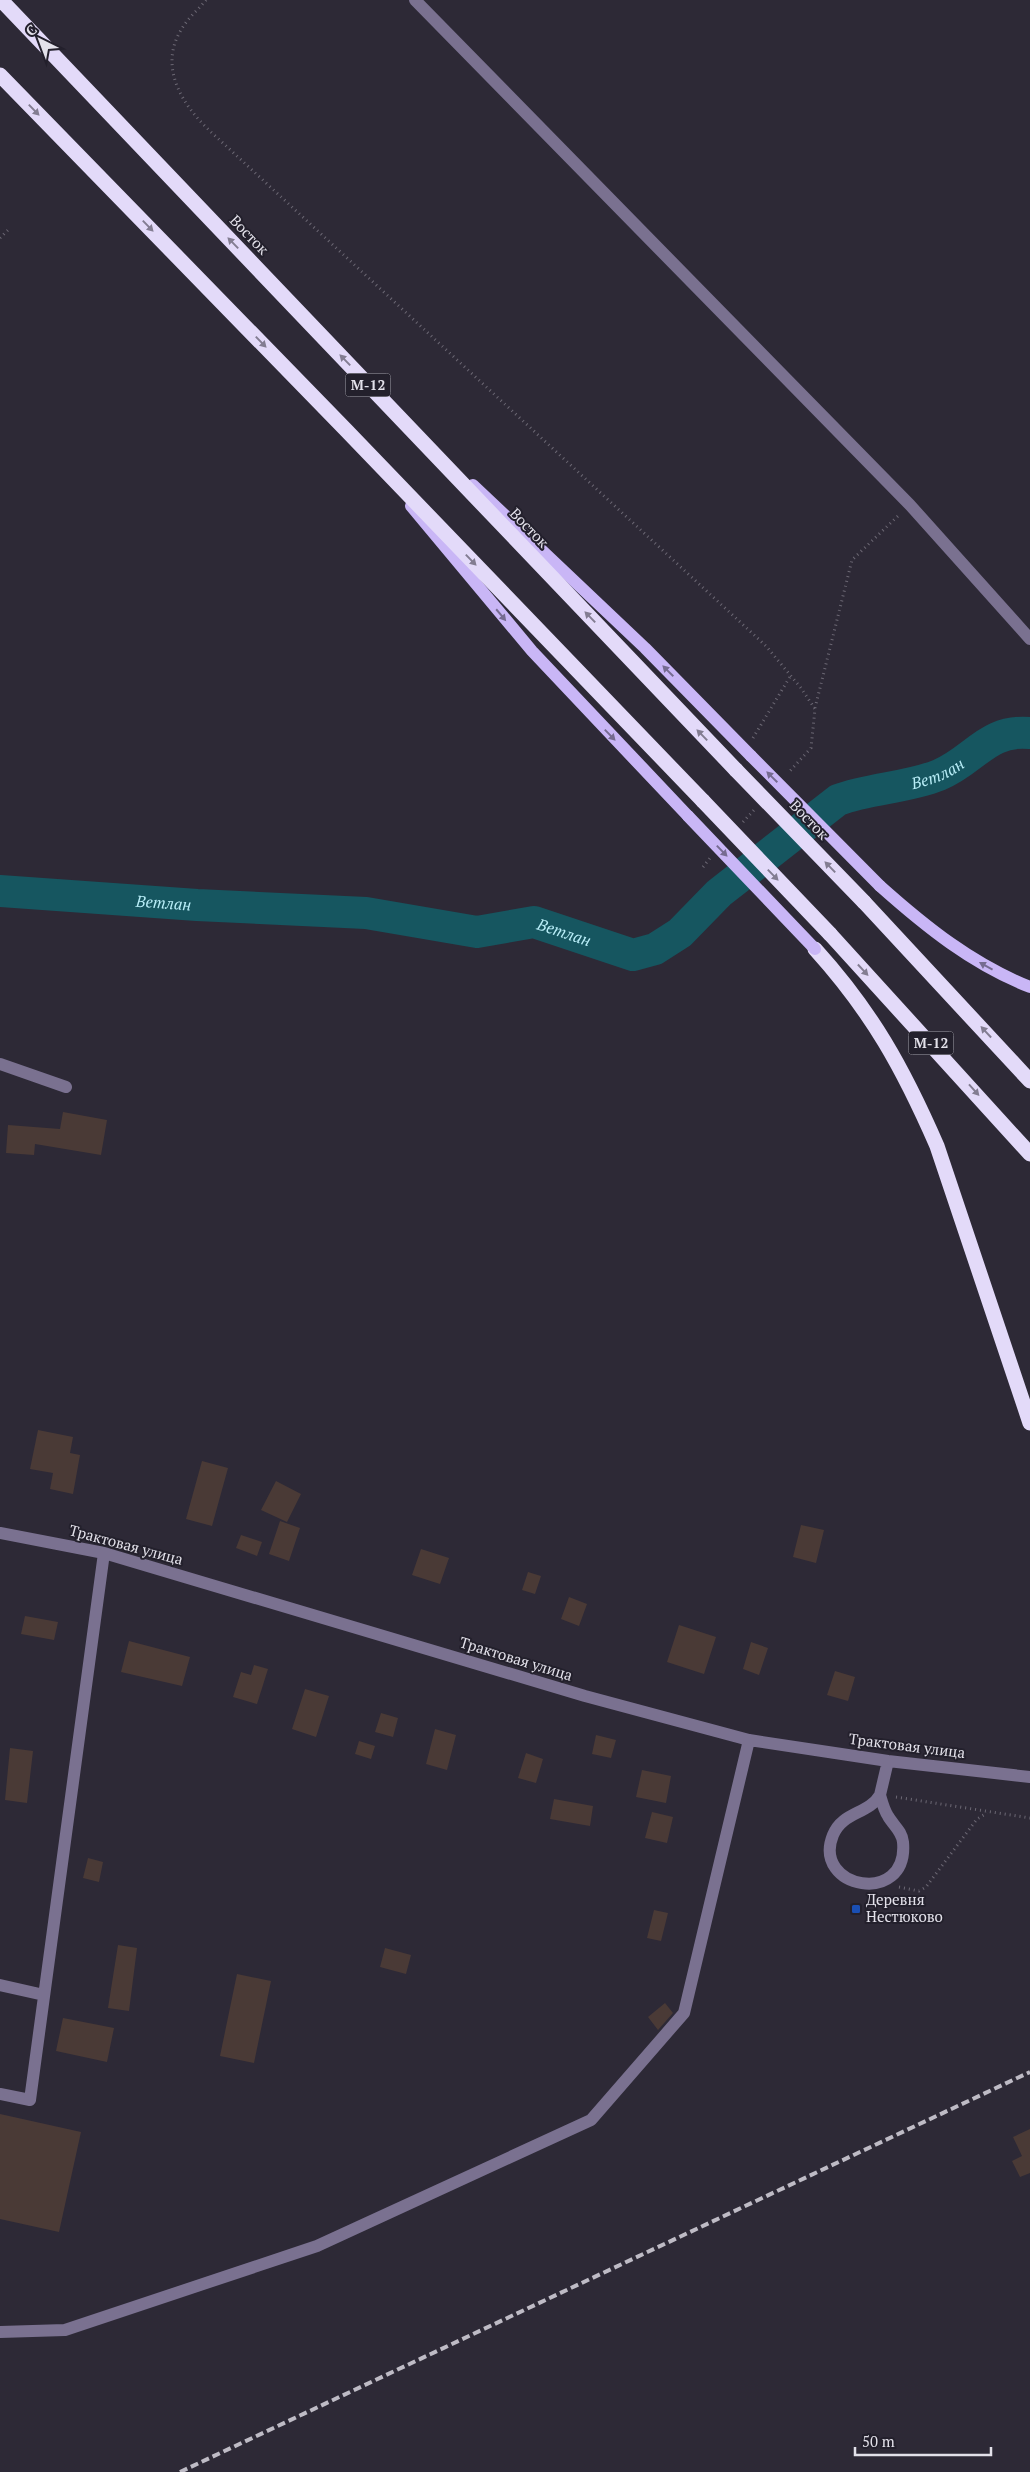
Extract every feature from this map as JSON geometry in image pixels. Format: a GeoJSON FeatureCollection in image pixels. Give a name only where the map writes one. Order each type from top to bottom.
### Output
{"type":"FeatureCollection","features":[{"type":"Feature","properties":{"kind":"highway","name":"Восток"},"geometry":{"type":"LineString","coordinates":[[1,0],[864,902],[1030,1081]]}},
{"type":"Feature","properties":{"kind":"highway","name":"М-12"},"geometry":{"type":"LineString","coordinates":[[0,75],[346,430],[830,934],[1030,1154]]}},
{"type":"Feature","properties":{"kind":"highway"},"geometry":{"type":"LineString","coordinates":[[815,949],[869,1014],[890,1049],[921,1110],[936,1146],[1030,1423]]}},
{"type":"Feature","properties":{"kind":"main road"},"geometry":{"type":"LineString","coordinates":[[381,398],[750,749],[880,886],[919,921],[962,952],[989,968],[1030,987]]}},
{"type":"Feature","properties":{"kind":"main road"},"geometry":{"type":"LineString","coordinates":[[346,430],[532,651],[815,949]]}},
{"type":"Feature","properties":{"kind":"street"},"geometry":{"type":"LineString","coordinates":[[415,0],[910,505],[1030,639]]}},
{"type":"Feature","properties":{"kind":"street"},"geometry":{"type":"LineString","coordinates":[[0,1064],[66,1087]]}},
{"type":"Feature","properties":{"kind":"street","name":"Трактовая улица"},"geometry":{"type":"LineString","coordinates":[[0,1532],[104,1553],[585,1696],[749,1740],[888,1761],[1030,1777]]}},
{"type":"Feature","properties":{"kind":"street"},"geometry":{"type":"LineString","coordinates":[[0,2094],[30,2100],[104,1553]]}},
{"type":"Feature","properties":{"kind":"street"},"geometry":{"type":"LineString","coordinates":[[0,2332],[65,2330],[317,2246],[591,2120],[684,2013],[749,1740]]}},
{"type":"Feature","properties":{"kind":"street"},"geometry":{"type":"LineString","coordinates":[[880,1795],[889,1818],[898,1827],[903,1839],[904,1852],[900,1864],[892,1875],[869,1885],[856,1884],[838,1870],[830,1849],[836,1827],[844,1818],[874,1804],[880,1795],[888,1761]]}},
{"type":"Feature","properties":{"kind":"street"},"geometry":{"type":"LineString","coordinates":[[0,1985],[44,1995]]}},
{"type":"Feature","properties":{"kind":"path"},"geometry":{"type":"LineString","coordinates":[[206,0],[182,29],[171,58],[179,91],[186,105],[197,119],[738,619],[792,675],[815,709]]}},
{"type":"Feature","properties":{"kind":"path"},"geometry":{"type":"LineString","coordinates":[[0,238],[10,228]]}},
{"type":"Feature","properties":{"kind":"path"},"geometry":{"type":"LineString","coordinates":[[786,776],[811,748],[815,709],[852,560],[910,505]]}},
{"type":"Feature","properties":{"kind":"path"},"geometry":{"type":"LineString","coordinates":[[750,749],[792,675]]}},
{"type":"Feature","properties":{"kind":"path"},"geometry":{"type":"LineString","coordinates":[[741,825],[760,804]]}},
{"type":"Feature","properties":{"kind":"path"},"geometry":{"type":"LineString","coordinates":[[703,867],[716,853]]}},
{"type":"Feature","properties":{"kind":"path"},"geometry":{"type":"LineString","coordinates":[[880,1795],[1030,1818]]}},
{"type":"Feature","properties":{"kind":"path"},"geometry":{"type":"LineString","coordinates":[[885,1879],[902,1889],[919,1891],[926,1887],[977,1819],[988,1812]]}},
{"type":"Feature","properties":{"kind":"building"},"geometry":{"type":"Polygon","coordinates":[[[63,1112],[107,1120],[101,1155],[35,1144],[34,1155],[6,1153],[8,1125],[60,1129],[63,1112]]]}},
{"type":"Feature","properties":{"kind":"building"},"geometry":{"type":"Polygon","coordinates":[[[38,1430],[73,1437],[70,1453],[80,1455],[73,1494],[50,1489],[53,1473],[30,1469],[38,1430]]]}},
{"type":"Feature","properties":{"kind":"building"},"geometry":{"type":"Polygon","coordinates":[[[202,1461],[228,1468],[212,1526],[186,1519],[202,1461]]]}},
{"type":"Feature","properties":{"kind":"building"},"geometry":{"type":"Polygon","coordinates":[[[276,1481],[301,1494],[287,1522],[261,1510],[276,1481]]]}},
{"type":"Feature","properties":{"kind":"building"},"geometry":{"type":"Polygon","coordinates":[[[280,1521],[300,1528],[289,1561],[269,1554],[280,1521]]]}},
{"type":"Feature","properties":{"kind":"building"},"geometry":{"type":"Polygon","coordinates":[[[801,1525],[824,1530],[816,1563],[793,1557],[801,1525]]]}},
{"type":"Feature","properties":{"kind":"building"},"geometry":{"type":"Polygon","coordinates":[[[241,1535],[262,1542],[257,1556],[236,1548],[241,1535]]]}},
{"type":"Feature","properties":{"kind":"building"},"geometry":{"type":"Polygon","coordinates":[[[421,1549],[449,1558],[440,1584],[412,1575],[421,1549]]]}},
{"type":"Feature","properties":{"kind":"building"},"geometry":{"type":"Polygon","coordinates":[[[528,1572],[541,1576],[535,1594],[522,1590],[528,1572]]]}},
{"type":"Feature","properties":{"kind":"building"},"geometry":{"type":"Polygon","coordinates":[[[569,1597],[587,1604],[579,1626],[561,1619],[569,1597]]]}},
{"type":"Feature","properties":{"kind":"building"},"geometry":{"type":"Polygon","coordinates":[[[25,1616],[58,1622],[54,1640],[21,1634],[25,1616]]]}},
{"type":"Feature","properties":{"kind":"building"},"geometry":{"type":"Polygon","coordinates":[[[679,1625],[716,1637],[704,1674],[667,1662],[679,1625]]]}},
{"type":"Feature","properties":{"kind":"building"},"geometry":{"type":"Polygon","coordinates":[[[129,1641],[190,1657],[182,1686],[121,1672],[129,1641]]]}},
{"type":"Feature","properties":{"kind":"building"},"geometry":{"type":"Polygon","coordinates":[[[751,1642],[768,1648],[759,1675],[743,1669],[751,1642]]]}},
{"type":"Feature","properties":{"kind":"building"},"geometry":{"type":"Polygon","coordinates":[[[254,1665],[268,1669],[257,1704],[233,1697],[241,1672],[251,1675],[254,1665]]]}},
{"type":"Feature","properties":{"kind":"building"},"geometry":{"type":"Polygon","coordinates":[[[835,1671],[855,1677],[848,1701],[827,1695],[835,1671]]]}},
{"type":"Feature","properties":{"kind":"building"},"geometry":{"type":"Polygon","coordinates":[[[305,1689],[329,1696],[316,1737],[292,1729],[305,1689]]]}},
{"type":"Feature","properties":{"kind":"building"},"geometry":{"type":"Polygon","coordinates":[[[381,1713],[398,1718],[393,1737],[375,1732],[381,1713]]]}},
{"type":"Feature","properties":{"kind":"building"},"geometry":{"type":"Polygon","coordinates":[[[435,1729],[456,1735],[447,1770],[426,1764],[435,1729]]]}},
{"type":"Feature","properties":{"kind":"building"},"geometry":{"type":"Polygon","coordinates":[[[596,1735],[616,1740],[611,1758],[592,1754],[596,1735]]]}},
{"type":"Feature","properties":{"kind":"building"},"geometry":{"type":"Polygon","coordinates":[[[359,1741],[375,1746],[371,1759],[355,1754],[359,1741]]]}},
{"type":"Feature","properties":{"kind":"building"},"geometry":{"type":"Polygon","coordinates":[[[10,1748],[33,1751],[27,1803],[5,1800],[10,1748]]]}},
{"type":"Feature","properties":{"kind":"building"},"geometry":{"type":"Polygon","coordinates":[[[526,1753],[543,1759],[536,1783],[518,1778],[526,1753]]]}},
{"type":"Feature","properties":{"kind":"building"},"geometry":{"type":"Polygon","coordinates":[[[642,1770],[671,1776],[666,1803],[636,1797],[642,1770]]]}},
{"type":"Feature","properties":{"kind":"building"},"geometry":{"type":"Polygon","coordinates":[[[554,1799],[593,1806],[590,1826],[550,1819],[554,1799]]]}},
{"type":"Feature","properties":{"kind":"building"},"geometry":{"type":"Polygon","coordinates":[[[652,1812],[673,1817],[667,1843],[645,1838],[652,1812]]]}},
{"type":"Feature","properties":{"kind":"building"},"geometry":{"type":"Polygon","coordinates":[[[88,1858],[103,1862],[99,1882],[83,1878],[88,1858]]]}},
{"type":"Feature","properties":{"kind":"building"},"geometry":{"type":"Polygon","coordinates":[[[654,1910],[668,1913],[661,1941],[647,1938],[654,1910]]]}},
{"type":"Feature","properties":{"kind":"building"},"geometry":{"type":"Polygon","coordinates":[[[118,1945],[137,1948],[129,2011],[108,2008],[118,1945]]]}},
{"type":"Feature","properties":{"kind":"building"},"geometry":{"type":"Polygon","coordinates":[[[385,1948],[411,1955],[406,1974],[380,1967],[385,1948]]]}},
{"type":"Feature","properties":{"kind":"building"},"geometry":{"type":"Polygon","coordinates":[[[237,1974],[271,1981],[254,2063],[220,2056],[237,1974]]]}},
{"type":"Feature","properties":{"kind":"building"},"geometry":{"type":"Polygon","coordinates":[[[665,2003],[673,2013],[658,2030],[648,2017],[665,2003]]]}},
{"type":"Feature","properties":{"kind":"building"},"geometry":{"type":"Polygon","coordinates":[[[63,2018],[114,2028],[107,2062],[56,2051],[63,2018]]]}},
{"type":"Feature","properties":{"kind":"building"},"geometry":{"type":"Polygon","coordinates":[[[0,2114],[81,2132],[59,2232],[0,2219],[0,2114]]]}},
{"type":"Feature","properties":{"kind":"building"},"geometry":{"type":"Polygon","coordinates":[[[1030,2129],[1030,2173],[1020,2177],[1012,2161],[1022,2156],[1013,2137],[1030,2129]]]}},
{"type":"Feature","properties":{"kind":"waterway","name":"Ветлан"},"geometry":{"type":"LineString","coordinates":[[0,891],[197,905],[366,913],[477,932],[534,922],[633,955],[655,949],[680,933],[719,893],[838,800],[939,775],[992,741],[1015,733],[1030,733]]}},
{"type":"Feature","properties":{"kind":"railway"},"geometry":{"type":"LineString","coordinates":[[180,2472],[1030,2072]]}},
{"type":"Feature","properties":{"kind":"place","name":"Деревня Нестюково"},"geometry":{"type":"Point","coordinates":[856,1909]}}]}
